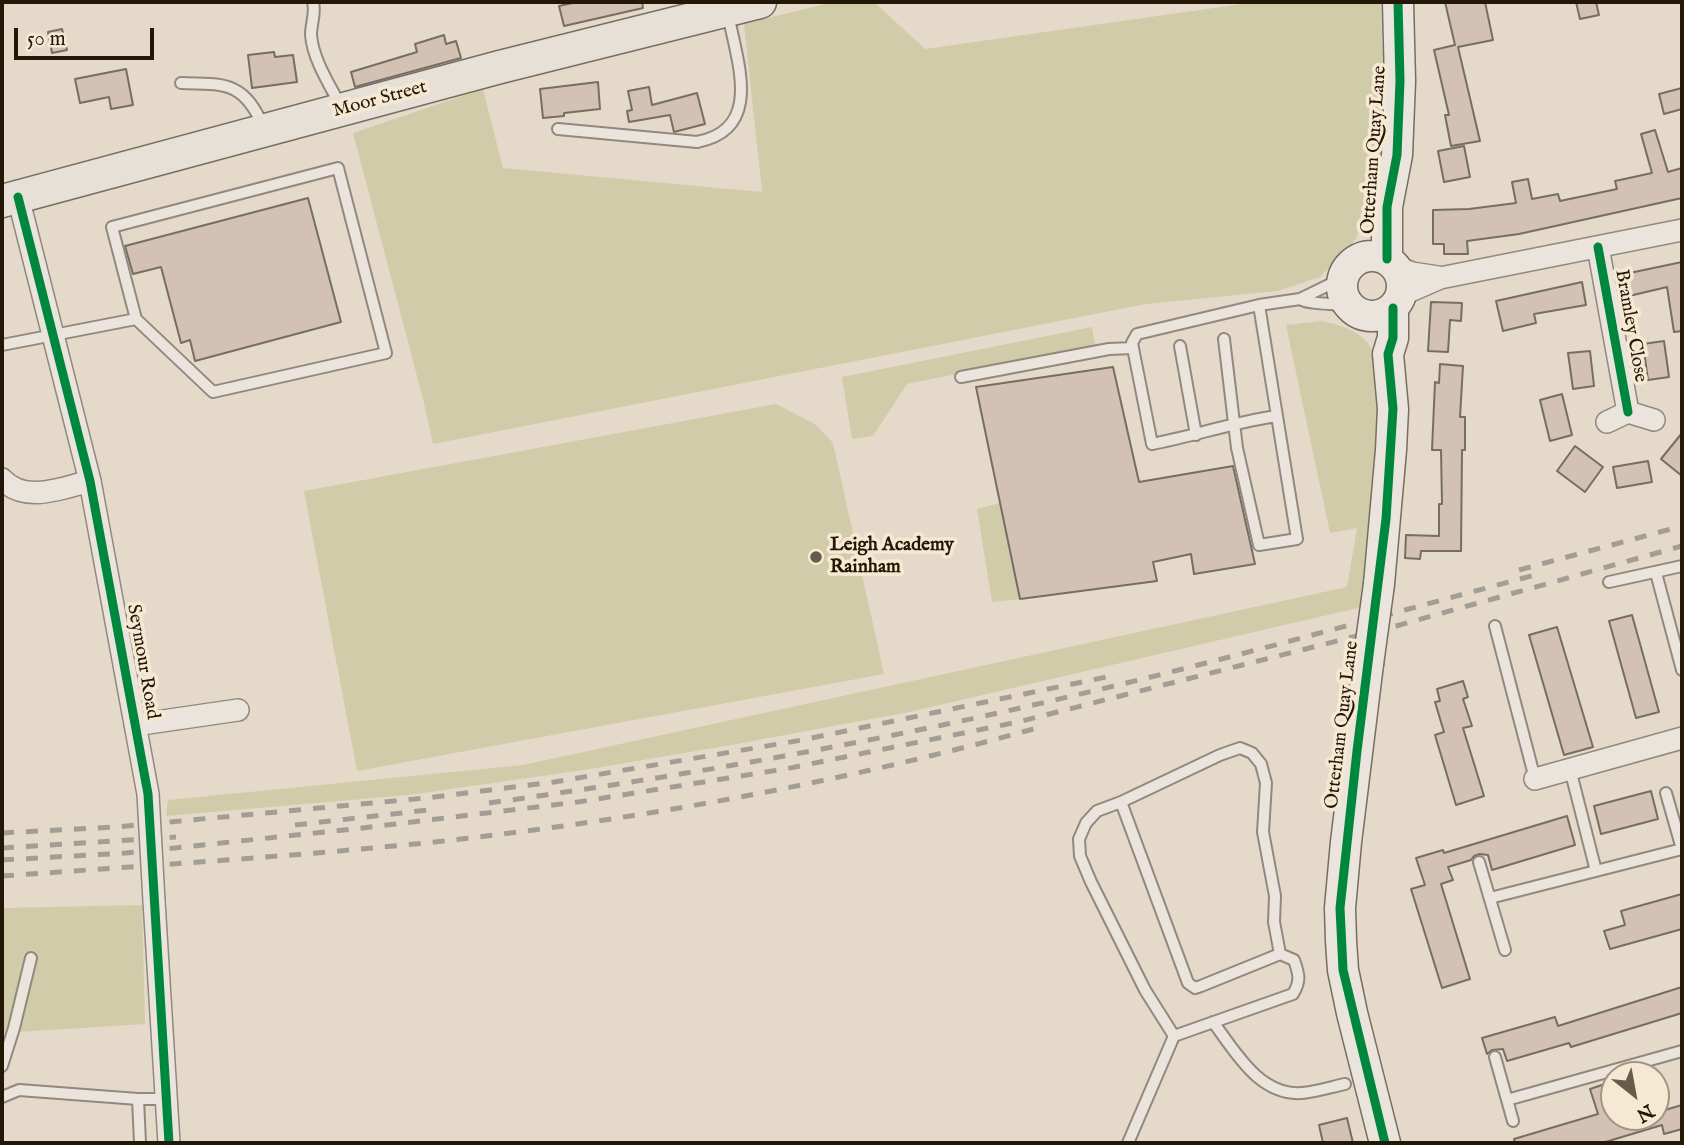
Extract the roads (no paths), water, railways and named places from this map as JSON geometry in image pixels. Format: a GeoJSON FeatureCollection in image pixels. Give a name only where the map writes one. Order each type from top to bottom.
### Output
{"type":"FeatureCollection","features":[{"type":"Feature","properties":{"kind":"main road","name":"Moor Street"},"geometry":{"type":"LineString","coordinates":[[10,199],[741,5]]}},
{"type":"Feature","properties":{"kind":"street","name":"Otterham Quay Lane"},"geometry":{"type":"LineString","coordinates":[[1368,294],[1402,280],[1390,262],[1387,207],[1397,155],[1400,81],[1398,2]]}},
{"type":"Feature","properties":{"kind":"street","name":"Seymour Road"},"geometry":{"type":"LineString","coordinates":[[10,199],[54,333],[90,481],[148,794],[169,1143]]}},
{"type":"Feature","properties":{"kind":"street","name":"Otterham Quay Lane"},"geometry":{"type":"LineString","coordinates":[[1368,294],[1370,239],[1387,207]]}},
{"type":"Feature","properties":{"kind":"street"},"geometry":{"type":"LineString","coordinates":[[1368,294],[1682,230]]}},
{"type":"Feature","properties":{"kind":"street","name":"Bramley Close"},"geometry":{"type":"LineString","coordinates":[[1598,247],[1628,412]]}},
{"type":"Feature","properties":{"kind":"street","name":"Otterham Quay Lane"},"geometry":{"type":"LineString","coordinates":[[1385,1143],[1343,970],[1340,908],[1379,584],[1393,409],[1388,354],[1393,338],[1368,294],[1368,256],[1390,262]]}},
{"type":"Feature","properties":{"kind":"street"},"geometry":{"type":"LineString","coordinates":[[1390,262],[1412,273],[1440,278]]}},
{"type":"Feature","properties":{"kind":"street"},"geometry":{"type":"LineString","coordinates":[[1607,422],[1628,412],[1654,420]]}},
{"type":"Feature","properties":{"kind":"street"},"geometry":{"type":"LineString","coordinates":[[2,479],[21,492],[41,493],[90,481]]}},
{"type":"Feature","properties":{"kind":"street"},"geometry":{"type":"LineString","coordinates":[[135,725],[238,710]]}},
{"type":"Feature","properties":{"kind":"street"},"geometry":{"type":"LineString","coordinates":[[1535,779],[1682,738]]}},
{"type":"Feature","properties":{"kind":"lane"},"geometry":{"type":"LineString","coordinates":[[313,2],[315,10],[311,37],[317,57],[342,110]]}},
{"type":"Feature","properties":{"kind":"lane"},"geometry":{"type":"LineString","coordinates":[[558,129],[697,142],[713,139],[727,129],[736,117],[741,103],[741,5]]}},
{"type":"Feature","properties":{"kind":"lane"},"geometry":{"type":"LineString","coordinates":[[181,83],[218,84],[236,90],[254,106],[265,131]]}},
{"type":"Feature","properties":{"kind":"lane"},"geometry":{"type":"LineString","coordinates":[[338,168],[386,352],[213,392],[136,319],[112,227],[338,168]]}},
{"type":"Feature","properties":{"kind":"lane"},"geometry":{"type":"LineString","coordinates":[[1300,299],[1307,303],[1329,302],[1368,294]]}},
{"type":"Feature","properties":{"kind":"lane"},"geometry":{"type":"LineString","coordinates":[[1277,416],[1234,422],[1196,435],[1152,444],[1132,343],[1137,334],[1259,305],[1368,294]]}},
{"type":"Feature","properties":{"kind":"lane"},"geometry":{"type":"LineString","coordinates":[[1224,339],[1237,448],[1259,545],[1297,539],[1259,305]]}},
{"type":"Feature","properties":{"kind":"lane"},"geometry":{"type":"LineString","coordinates":[[2,345],[136,319]]}},
{"type":"Feature","properties":{"kind":"lane"},"geometry":{"type":"LineString","coordinates":[[1180,346],[1196,435]]}},
{"type":"Feature","properties":{"kind":"lane"},"geometry":{"type":"LineString","coordinates":[[961,377],[1109,349],[1133,348]]}},
{"type":"Feature","properties":{"kind":"lane"},"geometry":{"type":"LineString","coordinates":[[1609,582],[1682,566]]}},
{"type":"Feature","properties":{"kind":"lane"},"geometry":{"type":"LineString","coordinates":[[1656,573],[1682,670]]}},
{"type":"Feature","properties":{"kind":"lane"},"geometry":{"type":"LineString","coordinates":[[1495,626],[1535,779]]}},
{"type":"Feature","properties":{"kind":"lane"},"geometry":{"type":"LineString","coordinates":[[1174,1036],[1145,990],[1080,856],[1079,839],[1086,823],[1097,811],[1220,755],[1240,748],[1252,753],[1261,764],[1266,783],[1263,832],[1275,896],[1275,922],[1280,954]]}},
{"type":"Feature","properties":{"kind":"lane"},"geometry":{"type":"LineString","coordinates":[[1570,769],[1596,871]]}},
{"type":"Feature","properties":{"kind":"lane"},"geometry":{"type":"LineString","coordinates":[[1490,898],[1682,849],[1666,793]]}},
{"type":"Feature","properties":{"kind":"lane"},"geometry":{"type":"LineString","coordinates":[[1121,802],[1188,983],[1195,988],[1280,954],[1294,960],[1300,976],[1293,994],[1174,1036],[1128,1143]]}},
{"type":"Feature","properties":{"kind":"lane"},"geometry":{"type":"LineString","coordinates":[[1479,862],[1505,950]]}},
{"type":"Feature","properties":{"kind":"lane"},"geometry":{"type":"LineString","coordinates":[[2,1066],[31,958]]}},
{"type":"Feature","properties":{"kind":"lane"},"geometry":{"type":"LineString","coordinates":[[1213,1022],[1249,1070],[1265,1083],[1288,1092],[1303,1093],[1345,1084]]}},
{"type":"Feature","properties":{"kind":"lane"},"geometry":{"type":"LineString","coordinates":[[1658,1061],[1682,1051]]}},
{"type":"Feature","properties":{"kind":"lane"},"geometry":{"type":"LineString","coordinates":[[1495,1057],[1513,1121]]}},
{"type":"Feature","properties":{"kind":"lane"},"geometry":{"type":"LineString","coordinates":[[1507,1100],[1600,1079]]}},
{"type":"Feature","properties":{"kind":"lane"},"geometry":{"type":"LineString","coordinates":[[2,1097],[19,1090],[138,1099],[166,1098]]}},
{"type":"Feature","properties":{"kind":"lane"},"geometry":{"type":"LineString","coordinates":[[138,1099],[140,1143]]}},
{"type":"Feature","properties":{"kind":"railway"},"geometry":{"type":"LineString","coordinates":[[1519,570],[1682,526]]}},
{"type":"Feature","properties":{"kind":"railway"},"geometry":{"type":"LineString","coordinates":[[2,860],[126,853],[354,829],[578,802],[785,769],[1018,722],[1396,626],[1682,546]]}},
{"type":"Feature","properties":{"kind":"railway"},"geometry":{"type":"LineString","coordinates":[[489,803],[717,768],[943,725],[1204,664],[1535,575]]}},
{"type":"Feature","properties":{"kind":"railway"},"geometry":{"type":"LineString","coordinates":[[2,833],[116,827],[426,798],[554,782],[802,740],[1116,675]]}},
{"type":"Feature","properties":{"kind":"railway"},"geometry":{"type":"LineString","coordinates":[[2,876],[372,848],[581,823],[737,798],[814,782],[1044,726]]}},
{"type":"Feature","properties":{"kind":"railway"},"geometry":{"type":"LineString","coordinates":[[295,825],[437,809]]}},
{"type":"Feature","properties":{"kind":"railway"},"geometry":{"type":"LineString","coordinates":[[2,848],[176,837]]}},
{"type":"Feature","properties":{"kind":"place","name":"Leigh Academy Rainham"},"geometry":{"type":"Point","coordinates":[816,557]}}]}
